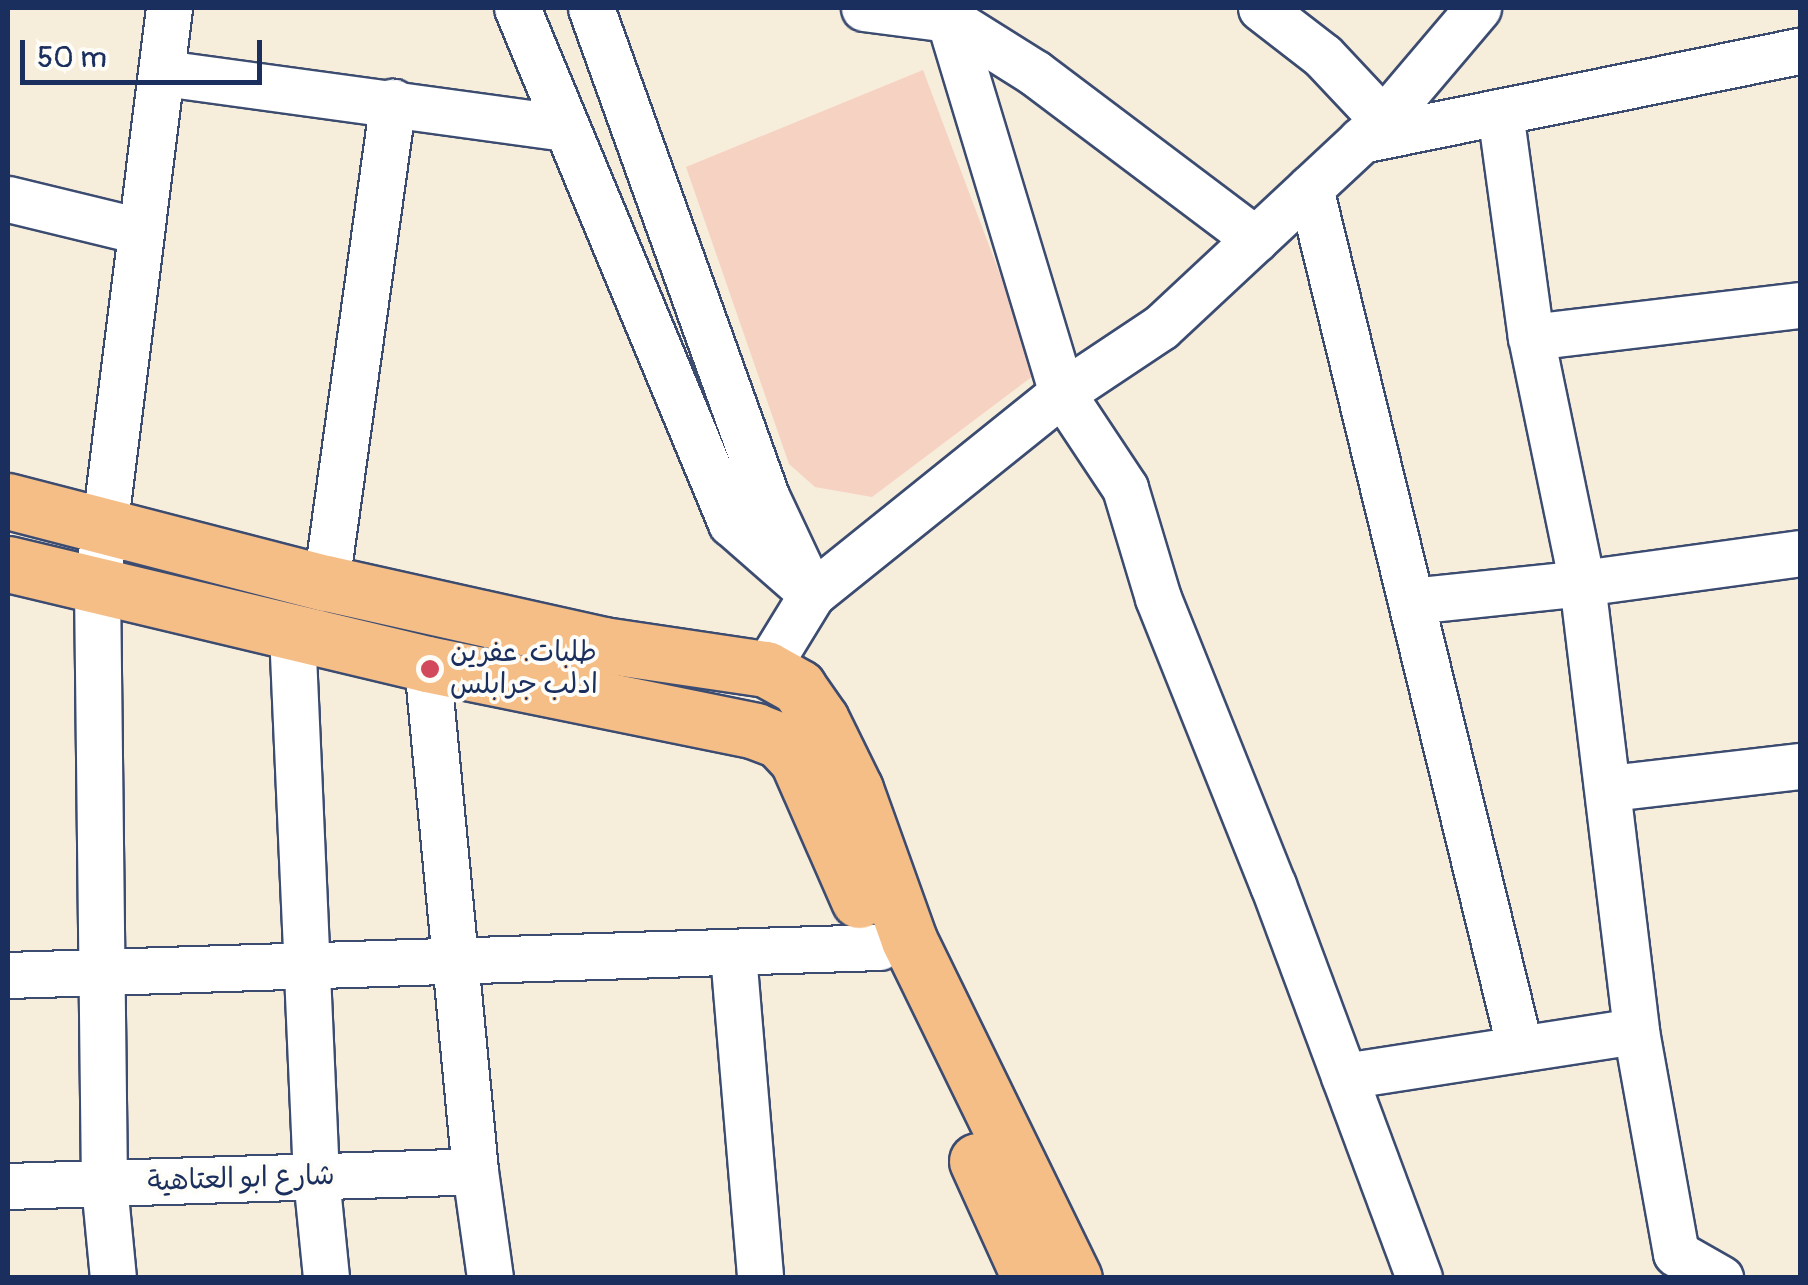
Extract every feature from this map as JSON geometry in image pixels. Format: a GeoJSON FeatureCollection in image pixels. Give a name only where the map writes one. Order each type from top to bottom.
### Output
{"type":"FeatureCollection","features":[{"type":"Feature","properties":{"kind":"main road"},"geometry":{"type":"LineString","coordinates":[[8,501],[326,583],[603,645],[766,670],[798,687],[821,720],[855,789],[909,940],[1074,1278]]}},
{"type":"Feature","properties":{"kind":"main road"},"geometry":{"type":"LineString","coordinates":[[8,564],[427,664],[754,730],[779,740],[798,760],[1030,1278]]}},
{"type":"Feature","properties":{"kind":"street"},"geometry":{"type":"LineString","coordinates":[[114,1278],[104,1184],[97,586],[140,230],[164,73],[169,8]]}},
{"type":"Feature","properties":{"kind":"street"},"geometry":{"type":"LineString","coordinates":[[517,8],[731,523],[812,594]]}},
{"type":"Feature","properties":{"kind":"street"},"geometry":{"type":"LineString","coordinates":[[592,8],[766,496],[812,594]]}},
{"type":"Feature","properties":{"kind":"street"},"geometry":{"type":"LineString","coordinates":[[864,8],[945,13],[1035,72],[1255,239]]}},
{"type":"Feature","properties":{"kind":"street"},"geometry":{"type":"LineString","coordinates":[[1261,8],[1323,56],[1372,130]]}},
{"type":"Feature","properties":{"kind":"street"},"geometry":{"type":"LineString","coordinates":[[1320,8],[1323,56]]}},
{"type":"Feature","properties":{"kind":"street"},"geometry":{"type":"LineString","coordinates":[[766,670],[812,594],[1062,392],[1161,327],[1372,130],[1478,8]]}},
{"type":"Feature","properties":{"kind":"street"},"geometry":{"type":"LineString","coordinates":[[945,13],[1062,392],[1125,488],[1158,598],[1419,1278]]}},
{"type":"Feature","properties":{"kind":"street"},"geometry":{"type":"LineString","coordinates":[[1372,130],[1500,112],[1800,51]]}},
{"type":"Feature","properties":{"kind":"street"},"geometry":{"type":"LineString","coordinates":[[164,73],[566,128]]}},
{"type":"Feature","properties":{"kind":"street"},"geometry":{"type":"LineString","coordinates":[[326,583],[393,102]]}},
{"type":"Feature","properties":{"kind":"street"},"geometry":{"type":"LineString","coordinates":[[1500,112],[1532,337],[1582,583],[1610,788],[1636,1032],[1678,1265],[1720,1278]]}},
{"type":"Feature","properties":{"kind":"street"},"geometry":{"type":"LineString","coordinates":[[1310,188],[1520,1049]]}},
{"type":"Feature","properties":{"kind":"street"},"geometry":{"type":"LineString","coordinates":[[8,199],[140,230]]}},
{"type":"Feature","properties":{"kind":"street"},"geometry":{"type":"LineString","coordinates":[[1532,337],[1800,305]]}},
{"type":"Feature","properties":{"kind":"street"},"geometry":{"type":"LineString","coordinates":[[1410,600],[1582,583],[1800,553]]}},
{"type":"Feature","properties":{"kind":"street"},"geometry":{"type":"LineString","coordinates":[[292,632],[316,1177],[326,1278]]}},
{"type":"Feature","properties":{"kind":"street"},"geometry":{"type":"LineString","coordinates":[[427,664],[475,1171],[490,1278]]}},
{"type":"Feature","properties":{"kind":"street"},"geometry":{"type":"LineString","coordinates":[[1610,788],[1800,766]]}},
{"type":"Feature","properties":{"kind":"street"},"geometry":{"type":"LineString","coordinates":[[8,976],[880,947]]}},
{"type":"Feature","properties":{"kind":"street"},"geometry":{"type":"LineString","coordinates":[[733,954],[760,1278]]}},
{"type":"Feature","properties":{"kind":"street"},"geometry":{"type":"LineString","coordinates":[[1344,1076],[1636,1032]]}},
{"type":"Feature","properties":{"kind":"street","name":"شارع ابو العتاهية"},"geometry":{"type":"LineString","coordinates":[[8,1186],[475,1171]]}},
{"type":"Feature","properties":{"kind":"shaded area"},"geometry":{"type":"Polygon","coordinates":[[[923,70],[1037,373],[872,497],[815,487],[789,464],[686,167],[923,70]]]}},
{"type":"Feature","properties":{"kind":"place","name":"طلبات. عفرين ادلب جرابلس"},"geometry":{"type":"Point","coordinates":[430,669]}}]}
